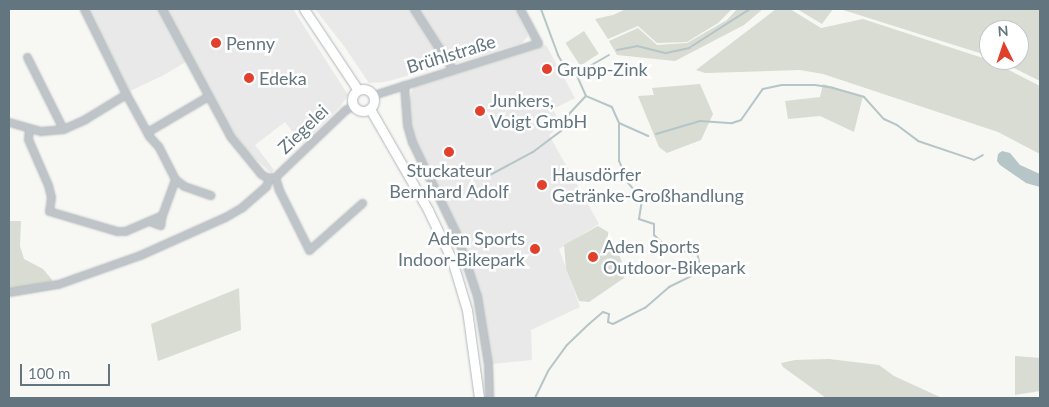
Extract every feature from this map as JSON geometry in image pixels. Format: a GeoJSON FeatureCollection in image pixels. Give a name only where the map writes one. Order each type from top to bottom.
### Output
{"type":"FeatureCollection","features":[{"type":"Feature","properties":{"kind":"main road"},"geometry":{"type":"LineString","coordinates":[[304,9],[358,90]]}},
{"type":"Feature","properties":{"kind":"main road"},"geometry":{"type":"LineString","coordinates":[[367,89],[373,95],[374,104],[370,108],[362,110],[354,105],[353,97],[358,90],[367,89]]}},
{"type":"Feature","properties":{"kind":"main road"},"geometry":{"type":"LineString","coordinates":[[370,108],[428,210],[452,260],[467,310],[479,398]]}},
{"type":"Feature","properties":{"kind":"street"},"geometry":{"type":"LineString","coordinates":[[84,9],[126,94],[147,132],[158,146],[175,180],[184,186],[210,194]]}},
{"type":"Feature","properties":{"kind":"street"},"geometry":{"type":"LineString","coordinates":[[162,9],[208,96],[239,148],[261,174],[272,178],[309,250],[362,203]]}},
{"type":"Feature","properties":{"kind":"street"},"geometry":{"type":"LineString","coordinates":[[414,9],[453,70]]}},
{"type":"Feature","properties":{"kind":"street","name":"Brühlstraße"},"geometry":{"type":"LineString","coordinates":[[373,95],[538,43],[520,9]]}},
{"type":"Feature","properties":{"kind":"street"},"geometry":{"type":"LineString","coordinates":[[27,57],[63,128]]}},
{"type":"Feature","properties":{"kind":"street"},"geometry":{"type":"LineString","coordinates":[[404,85],[407,125],[412,142],[456,232],[477,296],[488,364],[489,398]]}},
{"type":"Feature","properties":{"kind":"street"},"geometry":{"type":"LineString","coordinates":[[9,122],[29,129],[63,128],[85,119],[126,94]]}},
{"type":"Feature","properties":{"kind":"street"},"geometry":{"type":"LineString","coordinates":[[147,132],[208,96]]}},
{"type":"Feature","properties":{"kind":"street","name":"Ziegelei"},"geometry":{"type":"LineString","coordinates":[[9,292],[58,284],[140,255],[225,217],[242,207],[345,110],[354,105]]}},
{"type":"Feature","properties":{"kind":"street"},"geometry":{"type":"LineString","coordinates":[[29,129],[28,139],[48,185],[51,197],[49,211],[117,231],[125,231],[162,215],[175,180]]}},
{"type":"Feature","properties":{"kind":"shaded area"},"geometry":{"type":"Polygon","coordinates":[[[88,9],[293,9],[348,95],[340,107],[302,144],[285,122],[255,145],[274,170],[271,173],[247,151],[227,123],[192,58],[164,75],[130,91],[88,9]]]}},
{"type":"Feature","properties":{"kind":"shaded area"},"geometry":{"type":"Polygon","coordinates":[[[315,9],[515,9],[528,36],[522,43],[458,62],[385,82],[369,83],[344,46],[315,9]]]}},
{"type":"Feature","properties":{"kind":"shaded area"},"geometry":{"type":"Polygon","coordinates":[[[626,9],[732,9],[718,23],[687,42],[657,43],[638,26],[608,39],[595,19],[613,15],[626,9]]]}},
{"type":"Feature","properties":{"kind":"shaded area"},"geometry":{"type":"Polygon","coordinates":[[[737,9],[763,9],[744,25],[675,61],[617,55],[609,41],[638,28],[657,45],[687,43],[727,20],[737,9]]]}},
{"type":"Feature","properties":{"kind":"shaded area"},"geometry":{"type":"Polygon","coordinates":[[[776,9],[790,9],[821,28],[863,19],[979,57],[979,70],[1009,70],[1040,86],[1040,154],[998,132],[823,74],[800,70],[705,73],[696,70],[776,9]]]}},
{"type":"Feature","properties":{"kind":"shaded area"},"geometry":{"type":"Polygon","coordinates":[[[797,9],[833,9],[822,24],[797,9]]]}},
{"type":"Feature","properties":{"kind":"shaded area"},"geometry":{"type":"Polygon","coordinates":[[[840,9],[1040,9],[1040,81],[1018,70],[1029,70],[1029,20],[979,20],[979,53],[840,9]]]}},
{"type":"Feature","properties":{"kind":"shaded area"},"geometry":{"type":"Polygon","coordinates":[[[584,31],[599,54],[580,66],[566,43],[584,31]]]}},
{"type":"Feature","properties":{"kind":"shaded area"},"geometry":{"type":"Polygon","coordinates":[[[546,45],[575,98],[553,109],[561,126],[549,135],[599,224],[559,249],[580,307],[531,330],[532,360],[491,364],[486,330],[435,183],[410,128],[408,105],[413,87],[546,45]]]}},
{"type":"Feature","properties":{"kind":"shaded area"},"geometry":{"type":"Polygon","coordinates":[[[700,84],[713,114],[701,140],[667,153],[659,147],[638,96],[654,95],[652,88],[700,84]]]}},
{"type":"Feature","properties":{"kind":"shaded area"},"geometry":{"type":"Polygon","coordinates":[[[823,84],[863,96],[854,132],[820,116],[788,119],[785,101],[820,97],[823,84]]]}},
{"type":"Feature","properties":{"kind":"shaded area"},"geometry":{"type":"Polygon","coordinates":[[[1002,151],[1010,153],[1020,165],[1040,174],[1040,187],[1026,183],[1000,165],[997,161],[998,154],[1002,151]]]}},
{"type":"Feature","properties":{"kind":"shaded area"},"geometry":{"type":"Polygon","coordinates":[[[9,221],[21,221],[20,246],[24,259],[43,269],[53,281],[9,290],[9,221]]]}},
{"type":"Feature","properties":{"kind":"shaded area","name":"Aden Sports Outdoor-Bikepark"},"geometry":{"type":"Polygon","coordinates":[[[598,226],[608,232],[626,270],[624,278],[589,302],[579,301],[566,269],[564,245],[598,226]]]}},
{"type":"Feature","properties":{"kind":"shaded area"},"geometry":{"type":"Polygon","coordinates":[[[239,288],[241,330],[158,361],[151,324],[239,288]]]}},
{"type":"Feature","properties":{"kind":"shaded area"},"geometry":{"type":"Polygon","coordinates":[[[1015,356],[1040,358],[1040,391],[1015,395],[1015,356]]]}},
{"type":"Feature","properties":{"kind":"shaded area"},"geometry":{"type":"Polygon","coordinates":[[[829,359],[879,365],[894,376],[942,398],[826,398],[783,367],[781,363],[795,360],[829,359]]]}},
{"type":"Feature","properties":{"kind":"waterway"},"geometry":{"type":"LineString","coordinates":[[535,398],[548,371],[567,345],[603,312],[609,314],[608,322],[613,324],[645,308],[669,287],[694,275],[700,265],[697,253],[670,250],[654,235],[654,224],[639,219],[642,199],[628,183],[619,161],[619,123],[612,107],[586,96],[576,74],[566,69],[558,55],[541,9]]}},
{"type":"Feature","properties":{"kind":"waterway"},"geometry":{"type":"LineString","coordinates":[[617,50],[637,46],[666,53],[689,48],[750,9]]}},
{"type":"Feature","properties":{"kind":"waterway"},"geometry":{"type":"LineString","coordinates":[[576,74],[609,55]]}},
{"type":"Feature","properties":{"kind":"waterway"},"geometry":{"type":"LineString","coordinates":[[656,134],[700,121],[732,123],[741,120],[763,89],[782,85],[815,85],[864,97],[884,119],[897,125],[918,141],[974,160],[983,155]]}},
{"type":"Feature","properties":{"kind":"waterway"},"geometry":{"type":"LineString","coordinates":[[488,176],[533,152],[563,129],[569,114],[586,96]]}},
{"type":"Feature","properties":{"kind":"waterway"},"geometry":{"type":"LineString","coordinates":[[619,123],[648,136]]}},
{"type":"Feature","properties":{"kind":"place","name":"Penny"},"geometry":{"type":"Point","coordinates":[216,43]}},
{"type":"Feature","properties":{"kind":"place","name":"Grupp-Zink"},"geometry":{"type":"Point","coordinates":[547,69]}},
{"type":"Feature","properties":{"kind":"place","name":"Edeka"},"geometry":{"type":"Point","coordinates":[249,78]}},
{"type":"Feature","properties":{"kind":"place","name":"Junkers, Voigt GmbH"},"geometry":{"type":"Point","coordinates":[480,111]}},
{"type":"Feature","properties":{"kind":"place","name":"Stuckateur Bernhard Adolf"},"geometry":{"type":"Point","coordinates":[449,152]}},
{"type":"Feature","properties":{"kind":"place","name":"Hausdörfer Getränke-Großhandlung"},"geometry":{"type":"Point","coordinates":[542,185]}},
{"type":"Feature","properties":{"kind":"place","name":"Aden Sports Indoor-Bikepark"},"geometry":{"type":"Point","coordinates":[535,249]}},
{"type":"Feature","properties":{"kind":"place","name":"Aden Sports Outdoor-Bikepark"},"geometry":{"type":"Point","coordinates":[593,257]}}]}
